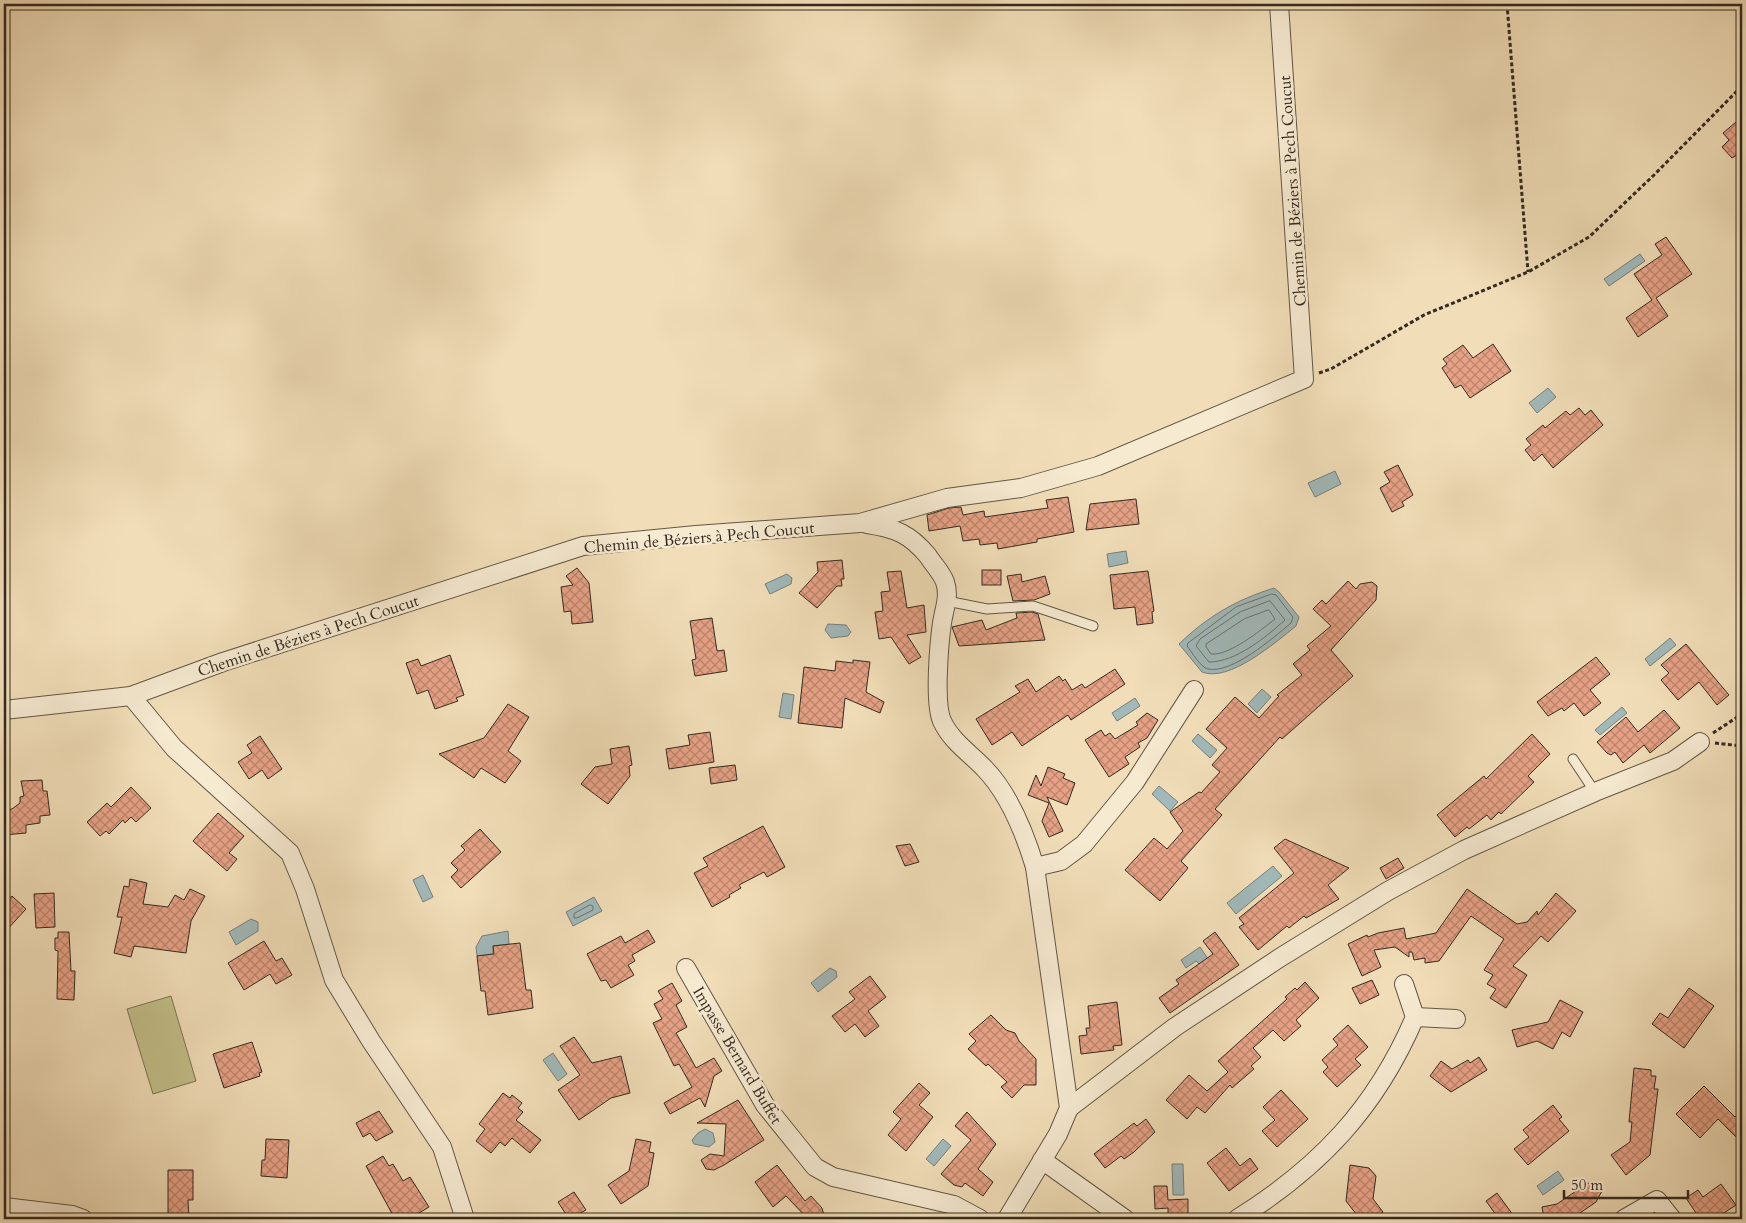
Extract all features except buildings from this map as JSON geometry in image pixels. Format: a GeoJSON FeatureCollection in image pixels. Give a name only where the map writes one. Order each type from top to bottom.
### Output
{"type":"FeatureCollection","features":[{"type":"Feature","properties":{"kind":"street","name":"Chemin de Béziers à Pech Coucut"},"geometry":{"type":"LineString","coordinates":[[4,710],[131,696],[223,662],[583,546],[696,535],[860,523],[947,498],[1021,488],[1098,466],[1304,379],[1279,4]]}},
{"type":"Feature","properties":{"kind":"street"},"geometry":{"type":"LineString","coordinates":[[860,523],[890,527],[915,540],[945,582],[947,601],[942,622],[938,694],[942,721],[965,752],[986,770],[1005,796],[1030,851],[1035,867],[1069,1108]]}},
{"type":"Feature","properties":{"kind":"street"},"geometry":{"type":"LineString","coordinates":[[1035,867],[1061,861],[1084,844],[1136,782],[1194,690]]}},
{"type":"Feature","properties":{"kind":"street"},"geometry":{"type":"LineString","coordinates":[[131,696],[174,748],[290,853],[305,889],[334,980],[371,1040],[442,1146],[466,1219]]}},
{"type":"Feature","properties":{"kind":"street"},"geometry":{"type":"LineString","coordinates":[[1007,1219],[1058,1134],[1069,1108],[1175,1027],[1281,957],[1388,891],[1464,850],[1595,792],[1673,761],[1700,742]]}},
{"type":"Feature","properties":{"kind":"street","name":"Impasse Bernard Buffet"},"geometry":{"type":"LineString","coordinates":[[686,968],[765,1105],[815,1167],[833,1176],[954,1205],[980,1219]]}},
{"type":"Feature","properties":{"kind":"street"},"geometry":{"type":"LineString","coordinates":[[1237,1219],[1315,1162],[1346,1129],[1372,1097],[1405,1040],[1415,1018],[1404,984]]}},
{"type":"Feature","properties":{"kind":"street"},"geometry":{"type":"LineString","coordinates":[[1415,1018],[1456,1019]]}},
{"type":"Feature","properties":{"kind":"street"},"geometry":{"type":"LineString","coordinates":[[1042,1160],[1125,1219]]}},
{"type":"Feature","properties":{"kind":"street"},"geometry":{"type":"LineString","coordinates":[[1624,1219],[1657,1200],[1672,1219]]}},
{"type":"Feature","properties":{"kind":"street"},"geometry":{"type":"LineString","coordinates":[[4,1207],[72,1215],[83,1219]]}},
{"type":"Feature","properties":{"kind":"lane"},"geometry":{"type":"LineString","coordinates":[[947,601],[987,609],[1033,606],[1093,626]]}},
{"type":"Feature","properties":{"kind":"lane"},"geometry":{"type":"LineString","coordinates":[[1574,759],[1595,792]]}},
{"type":"Feature","properties":{"kind":"path"},"geometry":{"type":"LineString","coordinates":[[1507,4],[1528,272]]}},
{"type":"Feature","properties":{"kind":"path"},"geometry":{"type":"LineString","coordinates":[[1304,379],[1331,369],[1424,314],[1528,272],[1589,237],[1654,176],[1742,86]]}},
{"type":"Feature","properties":{"kind":"path"},"geometry":{"type":"LineString","coordinates":[[1700,742],[1742,714]]}},
{"type":"Feature","properties":{"kind":"path"},"geometry":{"type":"LineString","coordinates":[[1700,742],[1742,746]]}},
{"type":"Feature","properties":{"kind":"shaded area"},"geometry":{"type":"Polygon","coordinates":[[[171,996],[196,1081],[153,1094],[127,1009],[171,996]]]}},
{"type":"Feature","properties":{"kind":"water"},"geometry":{"type":"Polygon","coordinates":[[[1640,254],[1645,261],[1609,286],[1604,279],[1640,254]]]}},
{"type":"Feature","properties":{"kind":"water"},"geometry":{"type":"Polygon","coordinates":[[[1548,388],[1556,397],[1537,413],[1529,403],[1548,388]]]}},
{"type":"Feature","properties":{"kind":"water"},"geometry":{"type":"Polygon","coordinates":[[[1335,471],[1341,484],[1315,497],[1308,483],[1335,471]]]}},
{"type":"Feature","properties":{"kind":"water"},"geometry":{"type":"Polygon","coordinates":[[[1126,551],[1128,563],[1109,567],[1107,554],[1126,551]]]}},
{"type":"Feature","properties":{"kind":"water"},"geometry":{"type":"Polygon","coordinates":[[[787,574],[792,578],[791,584],[770,594],[765,584],[787,574]]]}},
{"type":"Feature","properties":{"kind":"water"},"geometry":{"type":"Polygon","coordinates":[[[1274,588],[1299,617],[1296,626],[1252,659],[1238,666],[1225,672],[1213,674],[1202,672],[1179,644],[1201,625],[1223,610],[1247,598],[1274,588]]]}},
{"type":"Feature","properties":{"kind":"water"},"geometry":{"type":"Polygon","coordinates":[[[828,624],[846,625],[851,632],[848,636],[831,638],[825,630],[828,624]]]}},
{"type":"Feature","properties":{"kind":"water"},"geometry":{"type":"Polygon","coordinates":[[[1670,638],[1676,645],[1650,666],[1645,659],[1670,638]]]}},
{"type":"Feature","properties":{"kind":"water"},"geometry":{"type":"Polygon","coordinates":[[[1262,689],[1271,697],[1257,713],[1248,704],[1262,689]]]}},
{"type":"Feature","properties":{"kind":"water"},"geometry":{"type":"Polygon","coordinates":[[[783,693],[794,695],[791,719],[779,717],[783,693]]]}},
{"type":"Feature","properties":{"kind":"water"},"geometry":{"type":"Polygon","coordinates":[[[1135,698],[1140,706],[1117,721],[1112,713],[1135,698]]]}},
{"type":"Feature","properties":{"kind":"water"},"geometry":{"type":"Polygon","coordinates":[[[1622,707],[1627,713],[1600,735],[1595,730],[1622,707]]]}},
{"type":"Feature","properties":{"kind":"water"},"geometry":{"type":"Polygon","coordinates":[[[1198,734],[1217,750],[1210,758],[1192,741],[1198,734]]]}},
{"type":"Feature","properties":{"kind":"water"},"geometry":{"type":"Polygon","coordinates":[[[1159,786],[1178,802],[1170,811],[1152,794],[1159,786]]]}},
{"type":"Feature","properties":{"kind":"water"},"geometry":{"type":"Polygon","coordinates":[[[1273,866],[1282,876],[1236,914],[1227,903],[1273,866]]]}},
{"type":"Feature","properties":{"kind":"water"},"geometry":{"type":"Polygon","coordinates":[[[423,875],[433,897],[423,902],[413,880],[423,875]]]}},
{"type":"Feature","properties":{"kind":"water"},"geometry":{"type":"Polygon","coordinates":[[[594,897],[602,911],[573,926],[566,912],[594,897]]]}},
{"type":"Feature","properties":{"kind":"water"},"geometry":{"type":"Polygon","coordinates":[[[251,919],[258,922],[258,931],[236,945],[229,932],[251,919]]]}},
{"type":"Feature","properties":{"kind":"water"},"geometry":{"type":"Polygon","coordinates":[[[508,931],[509,944],[493,946],[493,954],[477,956],[476,947],[482,936],[508,931]]]}},
{"type":"Feature","properties":{"kind":"water"},"geometry":{"type":"Polygon","coordinates":[[[1200,947],[1208,959],[1200,965],[1196,961],[1186,968],[1181,960],[1200,947]]]}},
{"type":"Feature","properties":{"kind":"water"},"geometry":{"type":"Polygon","coordinates":[[[830,968],[836,971],[837,977],[818,992],[811,983],[830,968]]]}},
{"type":"Feature","properties":{"kind":"water"},"geometry":{"type":"Polygon","coordinates":[[[553,1053],[567,1074],[558,1081],[543,1060],[553,1053]]]}},
{"type":"Feature","properties":{"kind":"water"},"geometry":{"type":"Polygon","coordinates":[[[705,1129],[713,1133],[715,1142],[709,1147],[694,1144],[692,1140],[705,1129]]]}},
{"type":"Feature","properties":{"kind":"water"},"geometry":{"type":"Polygon","coordinates":[[[943,1139],[951,1146],[934,1166],[926,1159],[943,1139]]]}},
{"type":"Feature","properties":{"kind":"water"},"geometry":{"type":"Polygon","coordinates":[[[1172,1164],[1183,1164],[1184,1195],[1173,1195],[1172,1164]]]}},
{"type":"Feature","properties":{"kind":"water"},"geometry":{"type":"Polygon","coordinates":[[[1558,1171],[1564,1180],[1543,1195],[1537,1186],[1558,1171]]]}}]}
